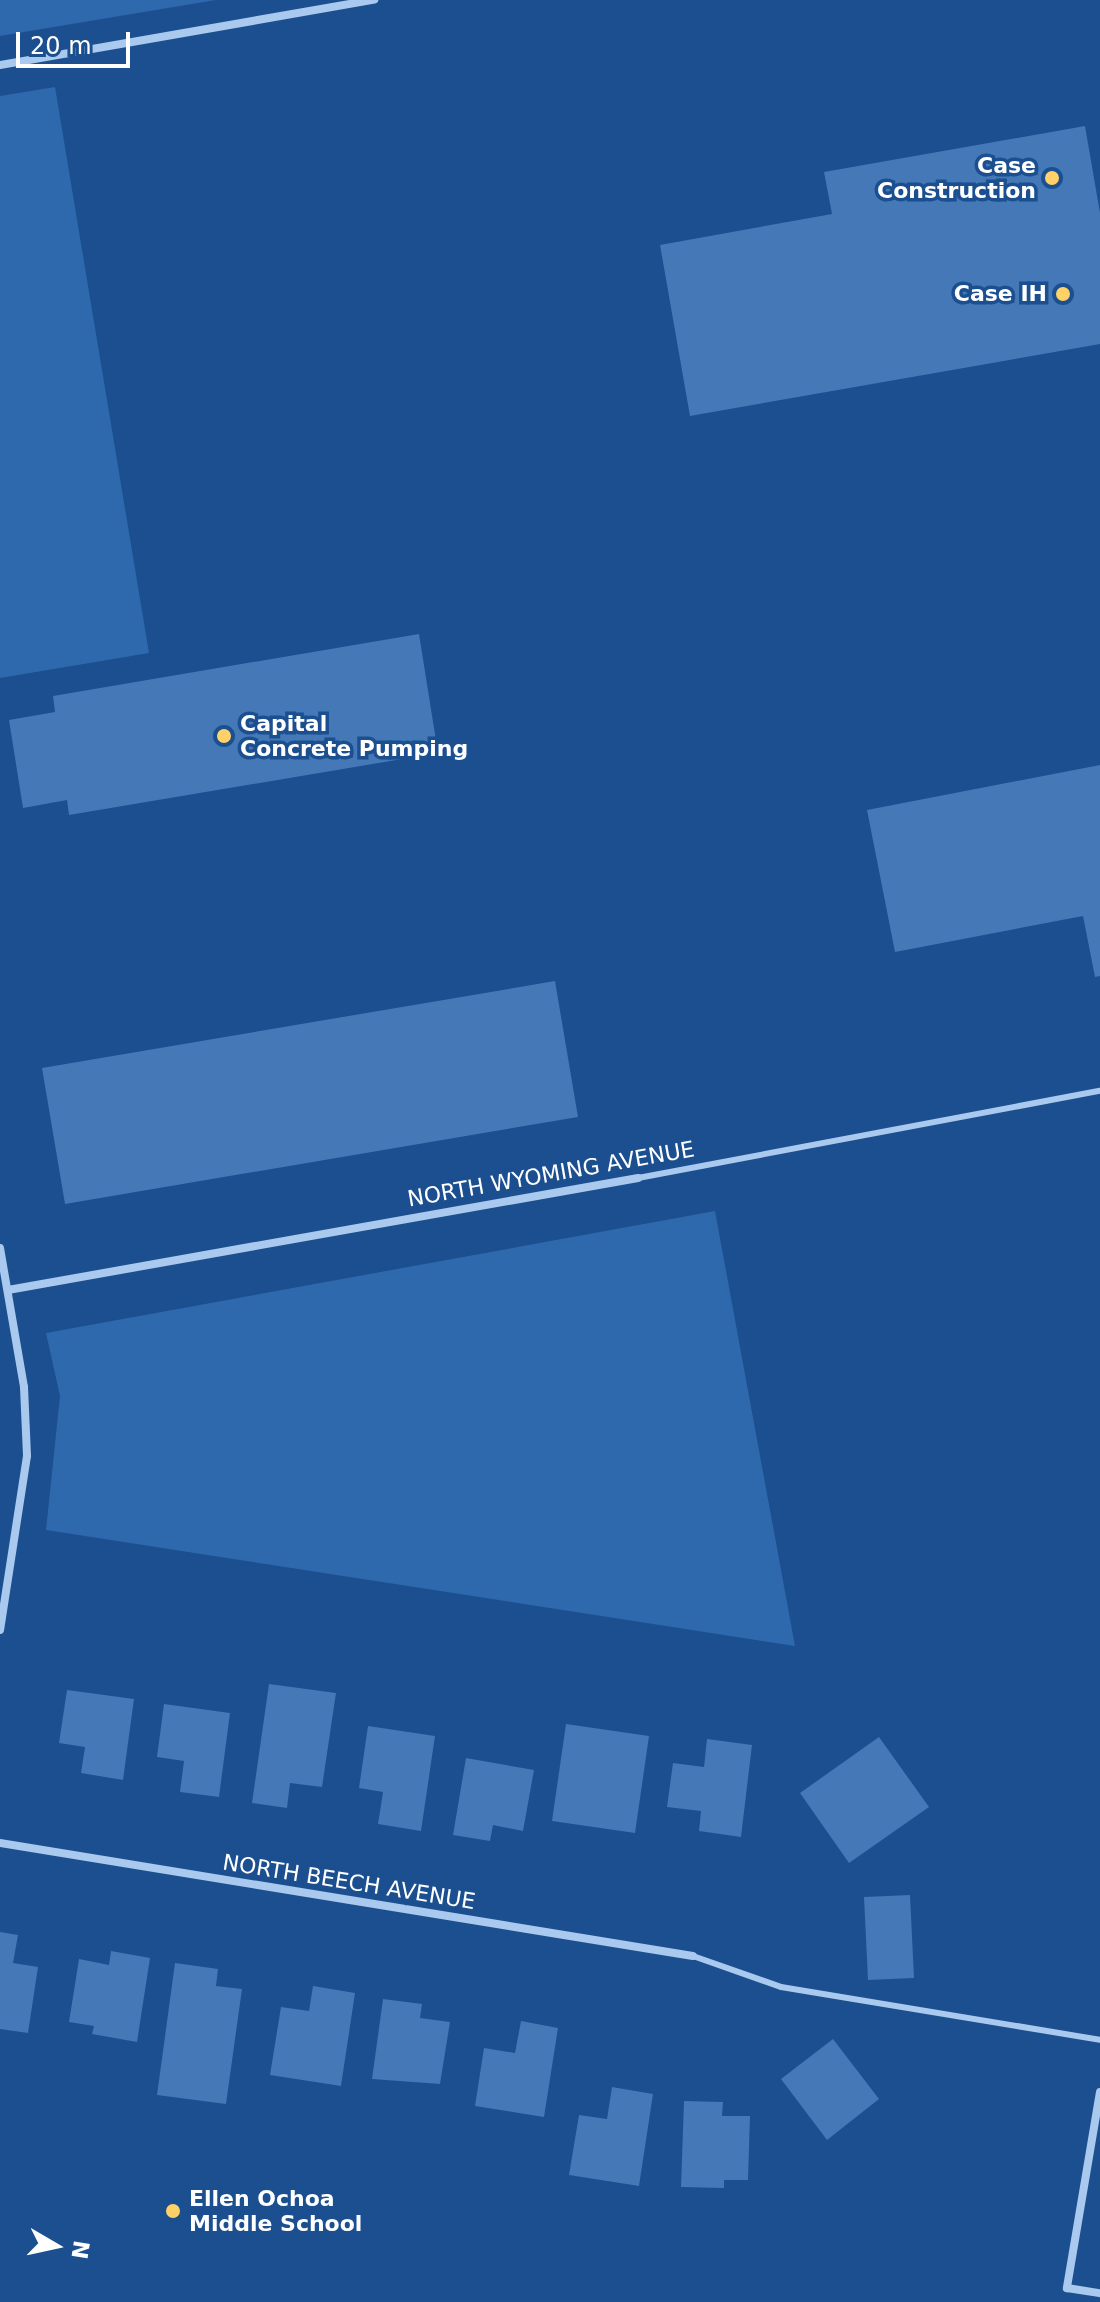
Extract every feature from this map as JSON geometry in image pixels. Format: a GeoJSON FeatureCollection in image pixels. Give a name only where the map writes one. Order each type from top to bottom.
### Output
{"type":"FeatureCollection","features":[{"type":"Feature","properties":{"kind":"street"},"geometry":{"type":"LineString","coordinates":[[0,65],[374,0]]}},
{"type":"Feature","properties":{"kind":"street","name":"NORTH WYOMING AVENUE"},"geometry":{"type":"LineString","coordinates":[[4,1291],[638,1178]]}},
{"type":"Feature","properties":{"kind":"street"},"geometry":{"type":"LineString","coordinates":[[0,1248],[4,1291],[24,1387],[27,1456],[0,1630]]}},
{"type":"Feature","properties":{"kind":"street","name":"NORTH BEECH AVENUE"},"geometry":{"type":"LineString","coordinates":[[0,1843],[693,1956]]}},
{"type":"Feature","properties":{"kind":"street"},"geometry":{"type":"LineString","coordinates":[[1100,2092],[1067,2288],[1100,2293]]}},
{"type":"Feature","properties":{"kind":"lane","name":"NORTH WYOMING AVENUE"},"geometry":{"type":"LineString","coordinates":[[638,1178],[1100,1091]]}},
{"type":"Feature","properties":{"kind":"lane"},"geometry":{"type":"LineString","coordinates":[[693,1956],[781,1987],[1100,2040]]}},
{"type":"Feature","properties":{"kind":"shaded area"},"geometry":{"type":"Polygon","coordinates":[[[0,0],[216,0],[0,36],[0,0]]]}},
{"type":"Feature","properties":{"kind":"shaded area"},"geometry":{"type":"Polygon","coordinates":[[[55,87],[149,653],[0,678],[0,96],[55,87]]]}},
{"type":"Feature","properties":{"kind":"shaded area"},"geometry":{"type":"Polygon","coordinates":[[[715,1211],[795,1646],[46,1530],[60,1396],[46,1333],[715,1211]]]}},
{"type":"Feature","properties":{"kind":"building"},"geometry":{"type":"Polygon","coordinates":[[[1085,126],[1100,213],[1100,344],[690,416],[660,245],[832,214],[824,172],[1085,126]]]}},
{"type":"Feature","properties":{"kind":"building","name":"Capital Concrete Pumping"},"geometry":{"type":"Polygon","coordinates":[[[419,634],[438,753],[69,815],[67,800],[23,808],[9,720],[55,712],[53,696],[419,634]]]}},
{"type":"Feature","properties":{"kind":"building"},"geometry":{"type":"Polygon","coordinates":[[[1100,765],[1100,976],[1095,977],[1083,916],[895,952],[867,810],[1100,765]]]}},
{"type":"Feature","properties":{"kind":"building"},"geometry":{"type":"Polygon","coordinates":[[[555,981],[578,1117],[65,1204],[42,1068],[555,981]]]}},
{"type":"Feature","properties":{"kind":"building"},"geometry":{"type":"Polygon","coordinates":[[[269,1684],[336,1693],[322,1787],[290,1783],[287,1808],[252,1803],[269,1684]]]}},
{"type":"Feature","properties":{"kind":"building"},"geometry":{"type":"Polygon","coordinates":[[[67,1690],[134,1699],[123,1780],[81,1773],[85,1747],[59,1743],[67,1690]]]}},
{"type":"Feature","properties":{"kind":"building"},"geometry":{"type":"Polygon","coordinates":[[[164,1704],[230,1713],[219,1797],[180,1792],[184,1761],[157,1757],[164,1704]]]}},
{"type":"Feature","properties":{"kind":"building"},"geometry":{"type":"Polygon","coordinates":[[[566,1724],[649,1736],[635,1833],[552,1821],[566,1724]]]}},
{"type":"Feature","properties":{"kind":"building"},"geometry":{"type":"Polygon","coordinates":[[[368,1726],[435,1736],[421,1831],[378,1824],[383,1792],[359,1788],[368,1726]]]}},
{"type":"Feature","properties":{"kind":"building"},"geometry":{"type":"Polygon","coordinates":[[[879,1737],[929,1807],[849,1863],[800,1793],[879,1737]]]}},
{"type":"Feature","properties":{"kind":"building"},"geometry":{"type":"Polygon","coordinates":[[[707,1739],[752,1745],[741,1837],[699,1831],[701,1811],[667,1807],[673,1763],[704,1767],[707,1739]]]}},
{"type":"Feature","properties":{"kind":"building"},"geometry":{"type":"Polygon","coordinates":[[[466,1758],[534,1770],[523,1831],[493,1825],[490,1841],[453,1835],[466,1758]]]}},
{"type":"Feature","properties":{"kind":"building"},"geometry":{"type":"Polygon","coordinates":[[[910,1895],[914,1978],[868,1980],[864,1897],[910,1895]]]}},
{"type":"Feature","properties":{"kind":"building"},"geometry":{"type":"Polygon","coordinates":[[[0,1932],[18,1935],[13,1963],[38,1967],[28,2033],[0,2029],[0,1932]]]}},
{"type":"Feature","properties":{"kind":"building"},"geometry":{"type":"Polygon","coordinates":[[[111,1951],[150,1958],[137,2042],[92,2034],[94,2026],[69,2022],[79,1959],[109,1965],[111,1951]]]}},
{"type":"Feature","properties":{"kind":"building"},"geometry":{"type":"Polygon","coordinates":[[[175,1963],[218,1969],[216,1986],[242,1989],[226,2104],[157,2095],[175,1963]]]}},
{"type":"Feature","properties":{"kind":"building"},"geometry":{"type":"Polygon","coordinates":[[[313,1986],[355,1993],[341,2086],[270,2075],[281,2007],[309,2011],[313,1986]]]}},
{"type":"Feature","properties":{"kind":"building"},"geometry":{"type":"Polygon","coordinates":[[[383,1999],[422,2004],[420,2018],[450,2022],[440,2084],[372,2079],[383,1999]]]}},
{"type":"Feature","properties":{"kind":"building"},"geometry":{"type":"Polygon","coordinates":[[[521,2021],[558,2028],[544,2117],[475,2106],[484,2048],[515,2053],[521,2021]]]}},
{"type":"Feature","properties":{"kind":"building"},"geometry":{"type":"Polygon","coordinates":[[[833,2039],[879,2099],[827,2140],[781,2079],[833,2039]]]}},
{"type":"Feature","properties":{"kind":"building"},"geometry":{"type":"Polygon","coordinates":[[[612,2087],[653,2094],[639,2186],[569,2175],[579,2115],[607,2119],[612,2087]]]}},
{"type":"Feature","properties":{"kind":"building"},"geometry":{"type":"Polygon","coordinates":[[[684,2101],[723,2102],[722,2116],[750,2116],[748,2180],[724,2180],[724,2188],[681,2187],[684,2101]]]}},
{"type":"Feature","properties":{"kind":"place","name":"Case Construction"},"geometry":{"type":"Point","coordinates":[1052,178]}},
{"type":"Feature","properties":{"kind":"place","name":"Case IH"},"geometry":{"type":"Point","coordinates":[1063,294]}},
{"type":"Feature","properties":{"kind":"place","name":"Capital Concrete Pumping"},"geometry":{"type":"Point","coordinates":[224,736]}},
{"type":"Feature","properties":{"kind":"place","name":"Ellen Ochoa Middle School"},"geometry":{"type":"Point","coordinates":[173,2211]}}]}
